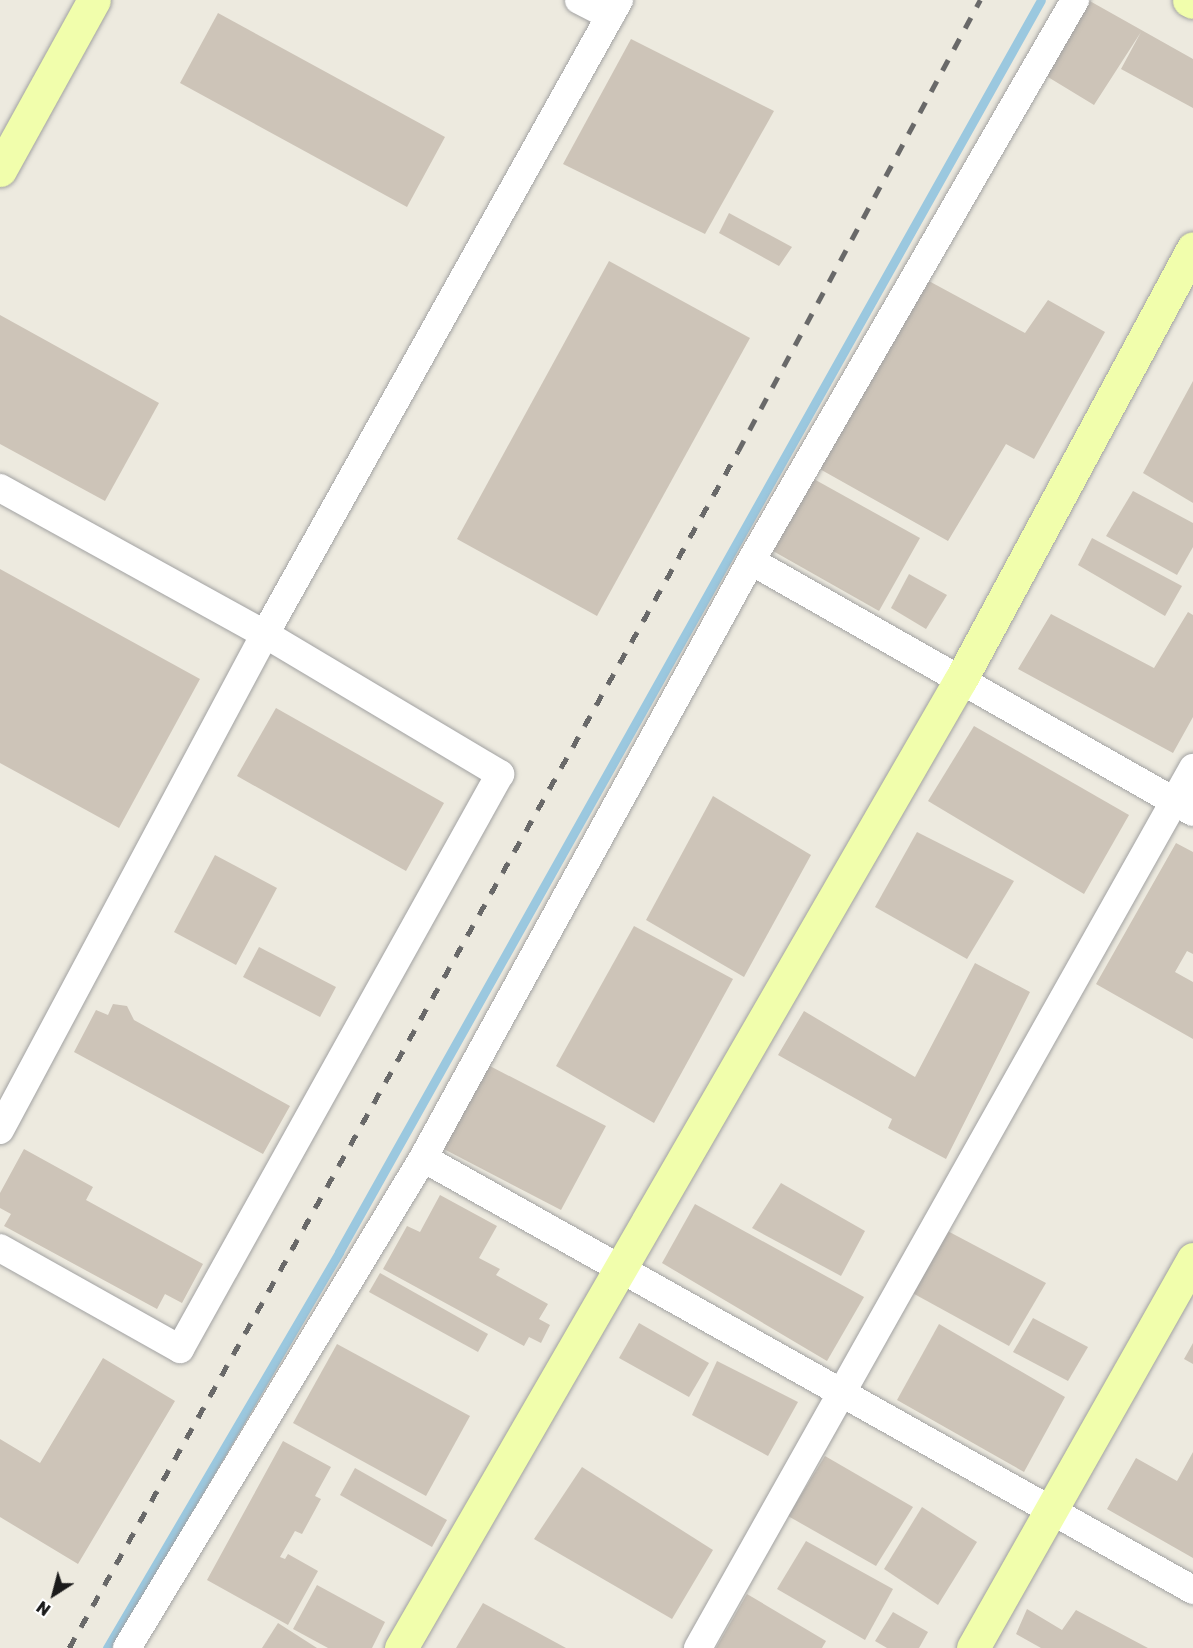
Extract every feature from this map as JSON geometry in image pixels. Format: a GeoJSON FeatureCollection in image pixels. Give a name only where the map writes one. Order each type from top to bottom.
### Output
{"type":"FeatureCollection","features":[{"type":"Feature","properties":{"kind":"street"},"geometry":{"type":"LineString","coordinates":[[0,170],[94,0]]}},
{"type":"Feature","properties":{"kind":"street"},"geometry":{"type":"LineString","coordinates":[[0,1130],[265,634],[615,8],[579,0]]}},
{"type":"Feature","properties":{"kind":"street"},"geometry":{"type":"LineString","coordinates":[[127,1648],[423,1158],[751,561],[1075,0]]}},
{"type":"Feature","properties":{"kind":"street"},"geometry":{"type":"LineString","coordinates":[[401,1648],[961,679],[1193,248]]}},
{"type":"Feature","properties":{"kind":"street"},"geometry":{"type":"LineString","coordinates":[[0,488],[265,634],[500,774],[180,1349],[0,1248]]}},
{"type":"Feature","properties":{"kind":"street"},"geometry":{"type":"LineString","coordinates":[[751,561],[1184,807]]}},
{"type":"Feature","properties":{"kind":"street"},"geometry":{"type":"LineString","coordinates":[[698,1648],[840,1392],[1184,807],[1193,768]]}},
{"type":"Feature","properties":{"kind":"street"},"geometry":{"type":"LineString","coordinates":[[423,1158],[840,1392],[1053,1508],[1193,1590]]}},
{"type":"Feature","properties":{"kind":"street"},"geometry":{"type":"LineString","coordinates":[[973,1648],[1193,1259]]}},
{"type":"Feature","properties":{"kind":"building"},"geometry":{"type":"Polygon","coordinates":[[[1088,0],[1193,59],[1193,108],[1121,69],[1141,32],[1094,105],[1043,74],[1088,0]]]}},
{"type":"Feature","properties":{"kind":"building"},"geometry":{"type":"Polygon","coordinates":[[[218,13],[445,137],[407,207],[180,83],[218,13]]]}},
{"type":"Feature","properties":{"kind":"building"},"geometry":{"type":"Polygon","coordinates":[[[631,39],[774,111],[705,234],[563,164],[631,39]]]}},
{"type":"Feature","properties":{"kind":"building"},"geometry":{"type":"Polygon","coordinates":[[[729,213],[792,247],[779,266],[719,233],[729,213]]]}},
{"type":"Feature","properties":{"kind":"building"},"geometry":{"type":"Polygon","coordinates":[[[609,261],[750,338],[597,616],[457,539],[609,261]]]}},
{"type":"Feature","properties":{"kind":"building"},"geometry":{"type":"Polygon","coordinates":[[[927,280],[1025,333],[1048,300],[1105,332],[1034,459],[1006,444],[948,541],[818,468],[927,280]]]}},
{"type":"Feature","properties":{"kind":"building"},"geometry":{"type":"Polygon","coordinates":[[[0,315],[159,403],[105,501],[0,444],[0,315]]]}},
{"type":"Feature","properties":{"kind":"building"},"geometry":{"type":"Polygon","coordinates":[[[1193,381],[1193,503],[1143,473],[1193,381]]]}},
{"type":"Feature","properties":{"kind":"building"},"geometry":{"type":"Polygon","coordinates":[[[812,478],[920,538],[879,611],[773,551],[812,478]]]}},
{"type":"Feature","properties":{"kind":"building"},"geometry":{"type":"Polygon","coordinates":[[[1133,491],[1193,523],[1193,547],[1177,575],[1106,536],[1133,491]]]}},
{"type":"Feature","properties":{"kind":"building"},"geometry":{"type":"Polygon","coordinates":[[[1092,538],[1182,586],[1165,616],[1078,565],[1092,538]]]}},
{"type":"Feature","properties":{"kind":"building"},"geometry":{"type":"Polygon","coordinates":[[[0,569],[200,679],[119,828],[0,763],[0,569]]]}},
{"type":"Feature","properties":{"kind":"building"},"geometry":{"type":"Polygon","coordinates":[[[909,574],[947,595],[926,629],[891,608],[909,574]]]}},
{"type":"Feature","properties":{"kind":"building"},"geometry":{"type":"Polygon","coordinates":[[[1188,612],[1193,615],[1193,717],[1173,753],[1018,669],[1051,614],[1154,668],[1188,612]]]}},
{"type":"Feature","properties":{"kind":"building"},"geometry":{"type":"Polygon","coordinates":[[[276,708],[444,803],[406,871],[237,776],[276,708]]]}},
{"type":"Feature","properties":{"kind":"building"},"geometry":{"type":"Polygon","coordinates":[[[974,726],[1129,815],[1084,894],[928,801],[974,726]]]}},
{"type":"Feature","properties":{"kind":"building"},"geometry":{"type":"Polygon","coordinates":[[[713,796],[811,855],[744,977],[646,920],[713,796]]]}},
{"type":"Feature","properties":{"kind":"building"},"geometry":{"type":"Polygon","coordinates":[[[917,832],[1014,881],[967,959],[875,907],[917,832]]]}},
{"type":"Feature","properties":{"kind":"building"},"geometry":{"type":"Polygon","coordinates":[[[1176,843],[1193,852],[1193,954],[1187,951],[1175,972],[1193,982],[1193,1039],[1096,984],[1176,843]]]}},
{"type":"Feature","properties":{"kind":"building"},"geometry":{"type":"Polygon","coordinates":[[[215,855],[277,888],[236,965],[174,932],[215,855]]]}},
{"type":"Feature","properties":{"kind":"building"},"geometry":{"type":"Polygon","coordinates":[[[634,926],[733,979],[654,1123],[556,1066],[634,926]]]}},
{"type":"Feature","properties":{"kind":"building"},"geometry":{"type":"Polygon","coordinates":[[[259,947],[336,987],[320,1017],[243,977],[259,947]]]}},
{"type":"Feature","properties":{"kind":"building"},"geometry":{"type":"Polygon","coordinates":[[[975,963],[1030,992],[946,1159],[888,1128],[892,1119],[778,1055],[804,1011],[915,1077],[975,963]]]}},
{"type":"Feature","properties":{"kind":"building"},"geometry":{"type":"Polygon","coordinates":[[[113,1004],[127,1006],[134,1020],[290,1106],[263,1154],[74,1052],[96,1010],[108,1015],[113,1004]]]}},
{"type":"Feature","properties":{"kind":"building"},"geometry":{"type":"Polygon","coordinates":[[[486,1064],[606,1126],[561,1210],[440,1147],[486,1064]]]}},
{"type":"Feature","properties":{"kind":"building"},"geometry":{"type":"Polygon","coordinates":[[[24,1149],[93,1187],[86,1200],[203,1264],[182,1303],[165,1294],[157,1309],[4,1226],[11,1214],[0,1208],[0,1193],[24,1149]]]}},
{"type":"Feature","properties":{"kind":"building"},"geometry":{"type":"Polygon","coordinates":[[[781,1183],[865,1231],[841,1276],[752,1228],[781,1183]]]}},
{"type":"Feature","properties":{"kind":"building"},"geometry":{"type":"Polygon","coordinates":[[[440,1195],[497,1226],[479,1258],[500,1269],[496,1275],[548,1304],[539,1319],[550,1325],[541,1343],[529,1337],[524,1346],[383,1269],[407,1226],[420,1232],[440,1195]]]}},
{"type":"Feature","properties":{"kind":"building"},"geometry":{"type":"Polygon","coordinates":[[[695,1204],[864,1297],[827,1361],[662,1263],[695,1204]]]}},
{"type":"Feature","properties":{"kind":"building"},"geometry":{"type":"Polygon","coordinates":[[[940,1227],[1046,1283],[1009,1346],[907,1290],[940,1227]]]}},
{"type":"Feature","properties":{"kind":"building"},"geometry":{"type":"Polygon","coordinates":[[[380,1273],[488,1334],[478,1352],[369,1292],[380,1273]]]}},
{"type":"Feature","properties":{"kind":"building"},"geometry":{"type":"Polygon","coordinates":[[[1033,1318],[1088,1347],[1068,1381],[1013,1352],[1033,1318]]]}},
{"type":"Feature","properties":{"kind":"building"},"geometry":{"type":"Polygon","coordinates":[[[639,1323],[709,1363],[689,1397],[619,1358],[639,1323]]]}},
{"type":"Feature","properties":{"kind":"building"},"geometry":{"type":"Polygon","coordinates":[[[939,1324],[1065,1397],[1024,1472],[897,1400],[939,1324]]]}},
{"type":"Feature","properties":{"kind":"building"},"geometry":{"type":"Polygon","coordinates":[[[1193,1343],[1193,1364],[1184,1359],[1193,1343]]]}},
{"type":"Feature","properties":{"kind":"building"},"geometry":{"type":"Polygon","coordinates":[[[337,1344],[470,1416],[426,1496],[293,1423],[337,1344]]]}},
{"type":"Feature","properties":{"kind":"building"},"geometry":{"type":"Polygon","coordinates":[[[103,1358],[175,1401],[78,1564],[0,1517],[0,1439],[40,1463],[103,1358]]]}},
{"type":"Feature","properties":{"kind":"building"},"geometry":{"type":"Polygon","coordinates":[[[717,1361],[798,1402],[768,1456],[692,1415],[717,1361]]]}},
{"type":"Feature","properties":{"kind":"building"},"geometry":{"type":"Polygon","coordinates":[[[283,1441],[331,1467],[315,1496],[321,1499],[302,1534],[295,1531],[280,1557],[285,1559],[288,1554],[318,1571],[288,1625],[207,1580],[283,1441]]]}},
{"type":"Feature","properties":{"kind":"building"},"geometry":{"type":"Polygon","coordinates":[[[1193,1452],[1193,1558],[1107,1509],[1136,1458],[1177,1481],[1193,1452]]]}},
{"type":"Feature","properties":{"kind":"building"},"geometry":{"type":"Polygon","coordinates":[[[825,1456],[913,1507],[876,1566],[788,1516],[825,1456]]]}},
{"type":"Feature","properties":{"kind":"building"},"geometry":{"type":"Polygon","coordinates":[[[582,1467],[713,1550],[672,1619],[534,1539],[582,1467]]]}},
{"type":"Feature","properties":{"kind":"building"},"geometry":{"type":"Polygon","coordinates":[[[355,1468],[447,1520],[432,1547],[340,1495],[355,1468]]]}},
{"type":"Feature","properties":{"kind":"building"},"geometry":{"type":"Polygon","coordinates":[[[922,1507],[977,1542],[938,1605],[884,1569],[922,1507]]]}},
{"type":"Feature","properties":{"kind":"building"},"geometry":{"type":"Polygon","coordinates":[[[806,1541],[893,1589],[865,1640],[777,1589],[806,1541]]]}},
{"type":"Feature","properties":{"kind":"building"},"geometry":{"type":"Polygon","coordinates":[[[317,1585],[385,1622],[372,1648],[328,1648],[293,1629],[317,1585]]]}},
{"type":"Feature","properties":{"kind":"building"},"geometry":{"type":"Polygon","coordinates":[[[747,1594],[826,1641],[822,1648],[716,1648],[747,1594]]]}},
{"type":"Feature","properties":{"kind":"building"},"geometry":{"type":"Polygon","coordinates":[[[483,1603],[566,1648],[456,1648],[483,1603]]]}},
{"type":"Feature","properties":{"kind":"building"},"geometry":{"type":"Polygon","coordinates":[[[1027,1609],[1062,1630],[1076,1610],[1148,1648],[1041,1648],[1016,1634],[1027,1609]]]}},
{"type":"Feature","properties":{"kind":"building"},"geometry":{"type":"Polygon","coordinates":[[[893,1612],[928,1632],[919,1648],[887,1648],[875,1641],[893,1612]]]}},
{"type":"Feature","properties":{"kind":"building"},"geometry":{"type":"Polygon","coordinates":[[[278,1623],[317,1648],[262,1648],[278,1623]]]}},
{"type":"Feature","properties":{"kind":"waterway"},"geometry":{"type":"LineString","coordinates":[[107,1648],[339,1252],[1041,0]]}},
{"type":"Feature","properties":{"kind":"railway"},"geometry":{"type":"LineString","coordinates":[[69,1648],[738,451],[980,0]]}}]}
